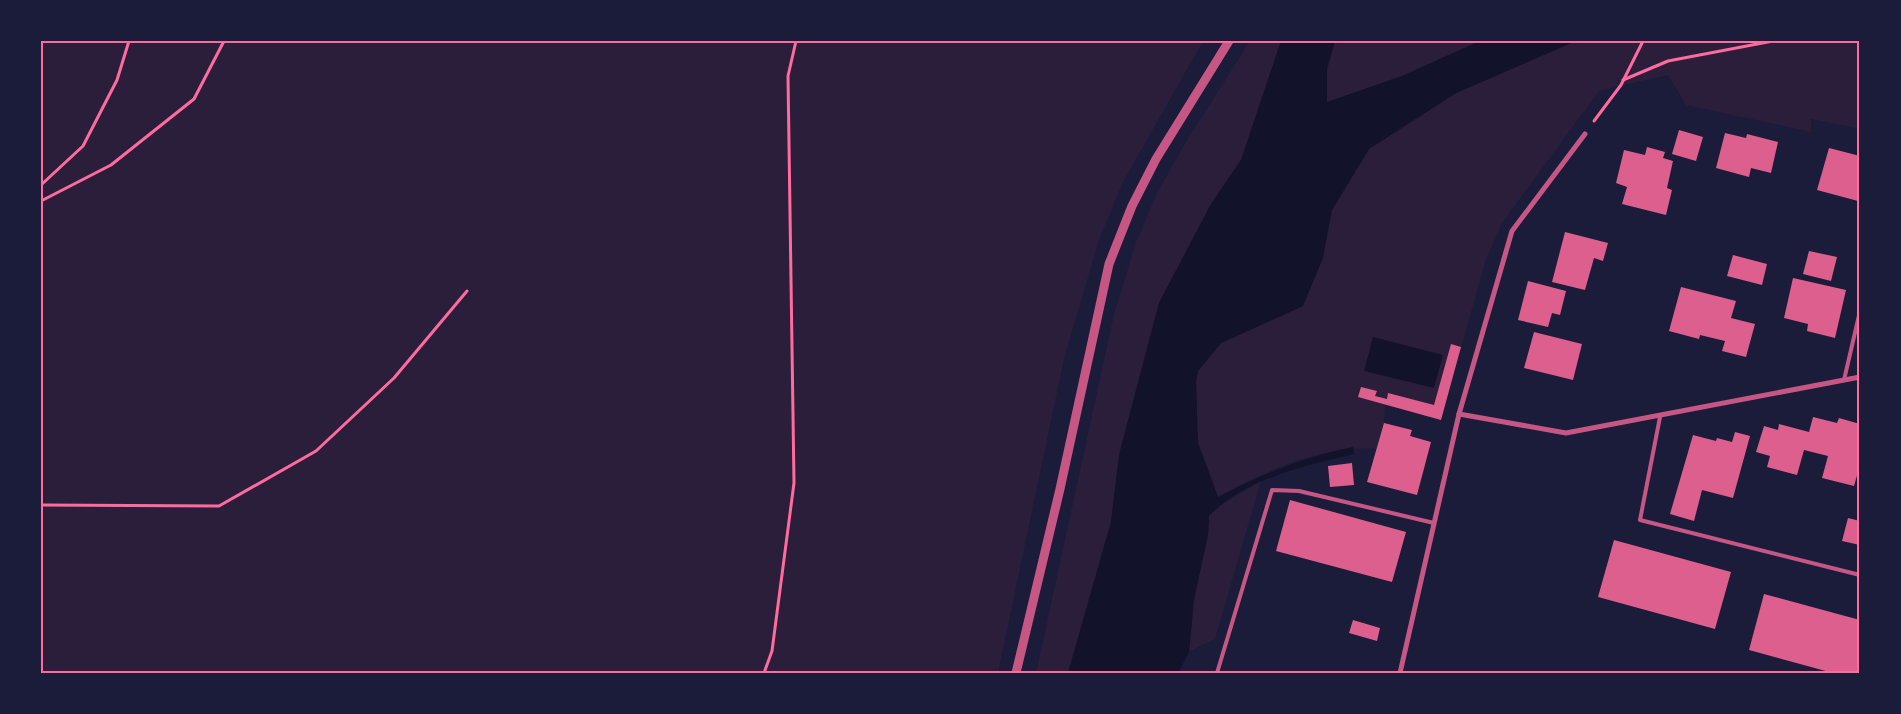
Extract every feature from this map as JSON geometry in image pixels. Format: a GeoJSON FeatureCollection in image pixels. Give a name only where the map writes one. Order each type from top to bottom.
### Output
{"type":"FeatureCollection","features":[{"type":"Feature","properties":{"kind":"street"},"geometry":{"type":"LineString","coordinates":[[1016,673],[1060,489],[1109,264],[1132,206],[1156,159],[1229,41]]}},
{"type":"Feature","properties":{"kind":"street"},"geometry":{"type":"LineString","coordinates":[[1400,673],[1459,414],[1512,231],[1585,134]]}},
{"type":"Feature","properties":{"kind":"street"},"geometry":{"type":"LineString","coordinates":[[1459,414],[1566,433],[1660,417],[1860,377]]}},
{"type":"Feature","properties":{"kind":"lane"},"geometry":{"type":"LineString","coordinates":[[1844,380],[1860,311]]}},
{"type":"Feature","properties":{"kind":"lane"},"geometry":{"type":"LineString","coordinates":[[1660,417],[1640,520],[1860,575]]}},
{"type":"Feature","properties":{"kind":"lane"},"geometry":{"type":"LineString","coordinates":[[1216,673],[1272,490],[1299,491],[1434,523]]}},
{"type":"Feature","properties":{"kind":"path"},"geometry":{"type":"LineString","coordinates":[[41,185],[83,146],[117,80],[129,41]]}},
{"type":"Feature","properties":{"kind":"path"},"geometry":{"type":"LineString","coordinates":[[41,201],[111,165],[194,99],[224,41]]}},
{"type":"Feature","properties":{"kind":"path"},"geometry":{"type":"LineString","coordinates":[[764,673],[772,651],[794,484],[788,76],[796,41]]}},
{"type":"Feature","properties":{"kind":"path"},"geometry":{"type":"LineString","coordinates":[[1585,134],[1623,80],[1643,41]]}},
{"type":"Feature","properties":{"kind":"path"},"geometry":{"type":"LineString","coordinates":[[1623,80],[1668,61],[1773,41]]}},
{"type":"Feature","properties":{"kind":"path"},"geometry":{"type":"LineString","coordinates":[[41,505],[219,506],[316,451],[394,378],[467,291]]}},
{"type":"Feature","properties":{"kind":"shaded area"},"geometry":{"type":"Polygon","coordinates":[[[41,41],[1203,41],[1123,182],[1099,240],[1064,359],[998,673],[41,673],[41,41]]]}},
{"type":"Feature","properties":{"kind":"shaded area"},"geometry":{"type":"Polygon","coordinates":[[[1250,41],[1281,41],[1241,160],[1211,204],[1159,303],[1119,455],[1111,522],[1068,673],[1036,673],[1114,314],[1136,242],[1157,193],[1184,145],[1250,41]]]}},
{"type":"Feature","properties":{"kind":"shaded area"},"geometry":{"type":"Polygon","coordinates":[[[1281,41],[1335,41],[1327,69],[1327,102],[1402,76],[1480,41],[1576,41],[1456,93],[1369,149],[1332,210],[1323,258],[1303,306],[1221,343],[1198,371],[1196,382],[1198,443],[1218,497],[1300,461],[1353,447],[1354,454],[1296,469],[1258,483],[1240,492],[1209,516],[1208,535],[1194,599],[1189,652],[1178,673],[1068,673],[1111,522],[1119,455],[1159,303],[1211,204],[1241,160],[1281,41]]]}},
{"type":"Feature","properties":{"kind":"shaded area"},"geometry":{"type":"Polygon","coordinates":[[[1335,41],[1480,41],[1402,76],[1326,103],[1327,69],[1335,41]]]}},
{"type":"Feature","properties":{"kind":"shaded area"},"geometry":{"type":"Polygon","coordinates":[[[1576,41],[1860,41],[1860,129],[1811,119],[1811,132],[1686,105],[1668,75],[1599,91],[1502,223],[1486,259],[1441,420],[1385,405],[1384,423],[1376,449],[1335,451],[1294,462],[1274,469],[1218,497],[1198,443],[1196,382],[1198,371],[1221,343],[1303,306],[1332,210],[1369,149],[1456,93],[1576,41]]]}},
{"type":"Feature","properties":{"kind":"shaded area"},"geometry":{"type":"Polygon","coordinates":[[[1373,337],[1443,355],[1434,388],[1364,371],[1373,337]]]}},
{"type":"Feature","properties":{"kind":"shaded area"},"geometry":{"type":"Polygon","coordinates":[[[1261,481],[1215,639],[1189,652],[1194,599],[1208,535],[1209,516],[1219,506],[1261,481]]]}},
{"type":"Feature","properties":{"kind":"building"},"geometry":{"type":"Polygon","coordinates":[[[1679,130],[1703,137],[1696,161],[1672,154],[1679,130]]]}},
{"type":"Feature","properties":{"kind":"building"},"geometry":{"type":"Polygon","coordinates":[[[1725,133],[1746,138],[1747,134],[1778,142],[1771,173],[1751,168],[1749,177],[1716,168],[1725,133]]]}},
{"type":"Feature","properties":{"kind":"building"},"geometry":{"type":"Polygon","coordinates":[[[1647,147],[1665,152],[1663,158],[1673,161],[1667,188],[1672,190],[1666,215],[1622,204],[1627,187],[1616,183],[1624,150],[1645,155],[1647,147]]]}},
{"type":"Feature","properties":{"kind":"building"},"geometry":{"type":"Polygon","coordinates":[[[1829,148],[1860,156],[1858,201],[1817,190],[1829,148]]]}},
{"type":"Feature","properties":{"kind":"building"},"geometry":{"type":"Polygon","coordinates":[[[1565,232],[1608,243],[1603,261],[1594,258],[1585,290],[1552,282],[1565,232]]]}},
{"type":"Feature","properties":{"kind":"building"},"geometry":{"type":"Polygon","coordinates":[[[1809,251],[1837,257],[1831,281],[1803,274],[1809,251]]]}},
{"type":"Feature","properties":{"kind":"building"},"geometry":{"type":"Polygon","coordinates":[[[1733,255],[1767,264],[1762,285],[1727,276],[1733,255]]]}},
{"type":"Feature","properties":{"kind":"building"},"geometry":{"type":"Polygon","coordinates":[[[1793,278],[1846,290],[1835,338],[1807,331],[1808,324],[1784,318],[1793,278]]]}},
{"type":"Feature","properties":{"kind":"building"},"geometry":{"type":"Polygon","coordinates":[[[1528,281],[1566,291],[1560,315],[1552,313],[1548,327],[1518,320],[1528,281]]]}},
{"type":"Feature","properties":{"kind":"building"},"geometry":{"type":"Polygon","coordinates":[[[1681,287],[1736,301],[1731,318],[1755,324],[1746,357],[1722,351],[1725,341],[1700,335],[1699,339],[1669,331],[1681,287]]]}},
{"type":"Feature","properties":{"kind":"building"},"geometry":{"type":"Polygon","coordinates":[[[1534,332],[1582,344],[1573,380],[1524,368],[1534,332]]]}},
{"type":"Feature","properties":{"kind":"building"},"geometry":{"type":"Polygon","coordinates":[[[1451,344],[1461,347],[1441,420],[1358,397],[1361,387],[1377,391],[1375,396],[1387,399],[1388,393],[1434,405],[1451,344]]]}},
{"type":"Feature","properties":{"kind":"building"},"geometry":{"type":"Polygon","coordinates":[[[1813,417],[1837,423],[1839,418],[1860,424],[1860,465],[1854,486],[1822,478],[1828,456],[1804,450],[1797,475],[1767,467],[1770,456],[1756,452],[1764,426],[1778,430],[1779,424],[1809,432],[1813,417]]]}},
{"type":"Feature","properties":{"kind":"building"},"geometry":{"type":"Polygon","coordinates":[[[1384,423],[1412,430],[1410,436],[1431,442],[1417,495],[1367,482],[1384,423]]]}},
{"type":"Feature","properties":{"kind":"building"},"geometry":{"type":"Polygon","coordinates":[[[1735,432],[1750,436],[1733,498],[1702,490],[1694,521],[1670,514],[1693,435],[1716,441],[1717,438],[1732,442],[1735,432]]]}},
{"type":"Feature","properties":{"kind":"building"},"geometry":{"type":"Polygon","coordinates":[[[1352,463],[1354,485],[1330,487],[1328,466],[1352,463]]]}},
{"type":"Feature","properties":{"kind":"building"},"geometry":{"type":"Polygon","coordinates":[[[1290,500],[1406,532],[1392,582],[1276,551],[1290,500]]]}},
{"type":"Feature","properties":{"kind":"building"},"geometry":{"type":"Polygon","coordinates":[[[1848,518],[1860,521],[1860,545],[1842,541],[1848,518]]]}},
{"type":"Feature","properties":{"kind":"building"},"geometry":{"type":"Polygon","coordinates":[[[1614,540],[1731,572],[1715,629],[1598,597],[1614,540]]]}},
{"type":"Feature","properties":{"kind":"building"},"geometry":{"type":"Polygon","coordinates":[[[1764,594],[1860,620],[1860,673],[1833,673],[1749,650],[1764,594]]]}},
{"type":"Feature","properties":{"kind":"building"},"geometry":{"type":"Polygon","coordinates":[[[1353,620],[1380,628],[1377,641],[1349,633],[1353,620]]]}}]}
